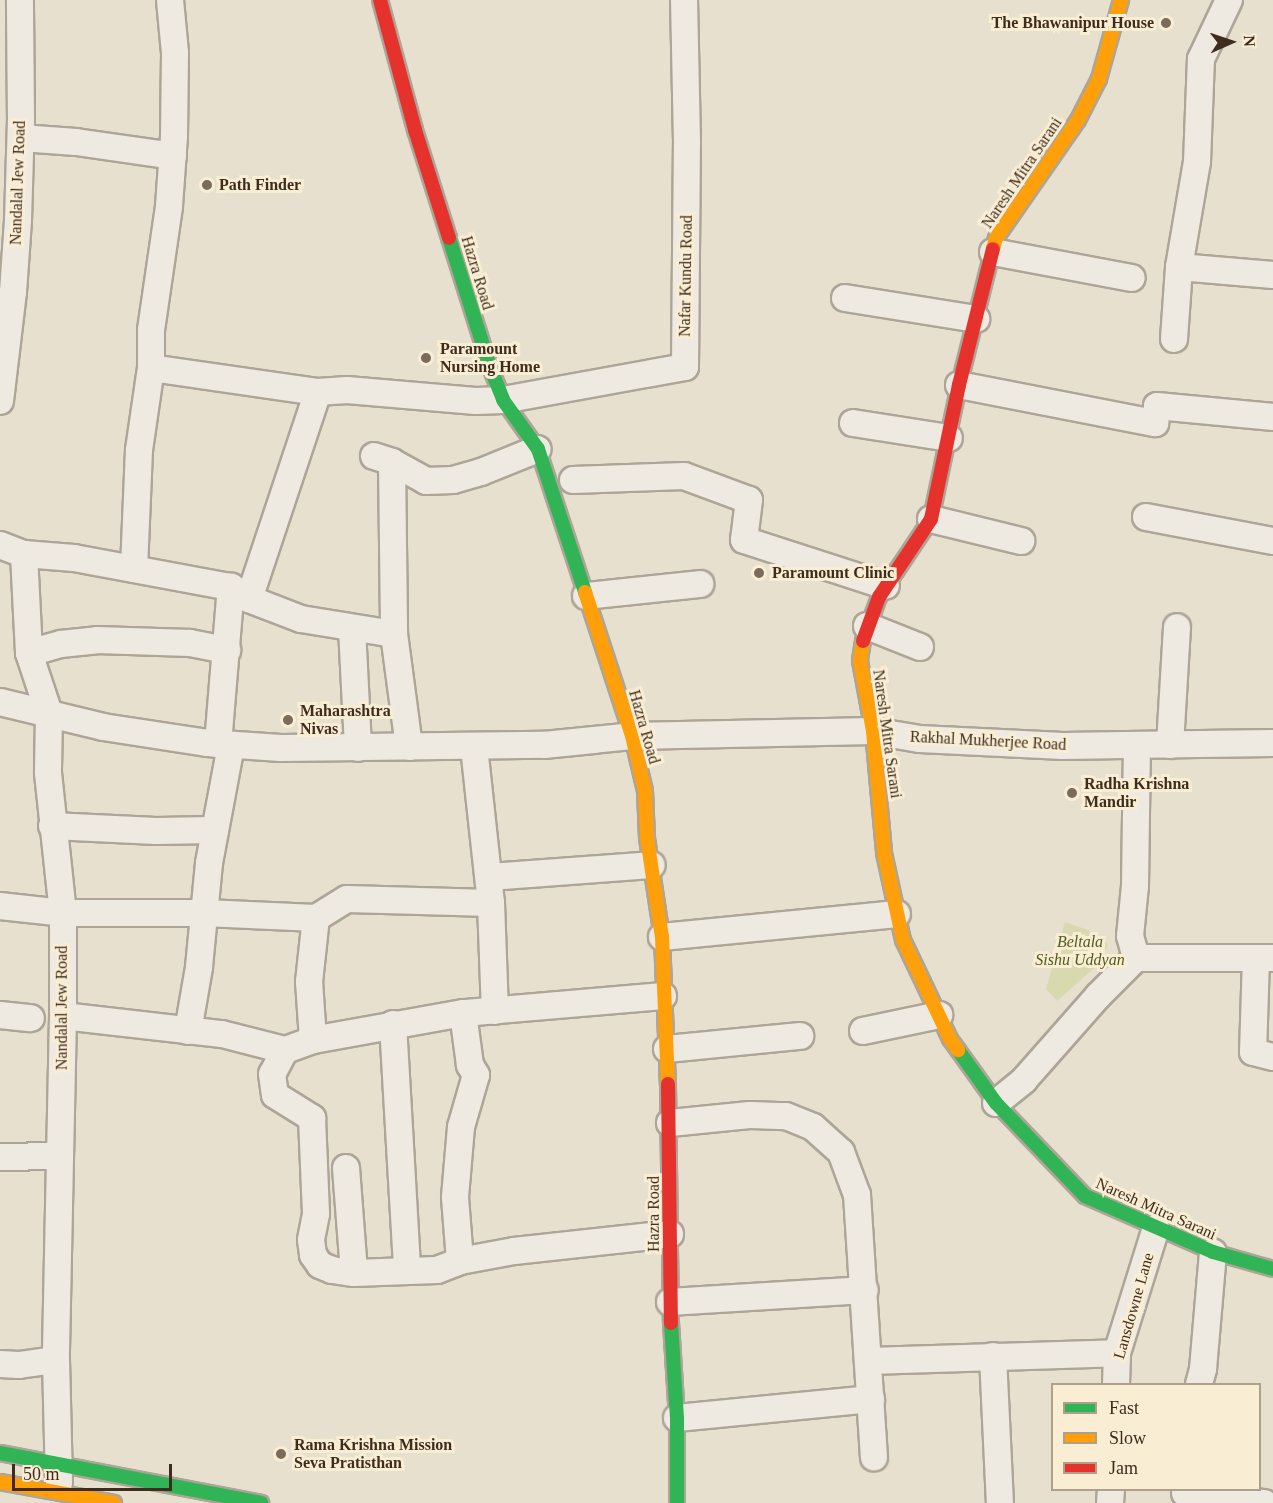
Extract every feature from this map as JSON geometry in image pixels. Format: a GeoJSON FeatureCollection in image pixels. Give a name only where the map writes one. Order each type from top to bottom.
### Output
{"type":"FeatureCollection","features":[{"type":"Feature","properties":{"kind":"main road","name":"Hazra Road"},"geometry":{"type":"LineString","coordinates":[[380,0],[415,130],[490,367],[503,400],[538,449],[632,736],[645,792],[647,838],[662,937],[670,1123],[670,1302],[677,1418],[677,1503]]}},
{"type":"Feature","properties":{"kind":"main road","name":"Naresh Mitra Sarani"},"geometry":{"type":"LineString","coordinates":[[1121,0],[1099,79],[1078,120],[996,238],[959,385],[932,519],[886,586],[867,626],[860,661],[873,731],[884,853],[897,914],[903,939],[950,1039],[996,1102],[1085,1197],[1213,1252],[1273,1269]]}},
{"type":"Feature","properties":{"kind":"main road"},"geometry":{"type":"LineString","coordinates":[[0,1454],[59,1464],[117,1478],[261,1503]]}},
{"type":"Feature","properties":{"kind":"main road"},"geometry":{"type":"LineString","coordinates":[[0,1482],[59,1498],[114,1503]]}},
{"type":"Feature","properties":{"kind":"street","name":"Nandalal Jew Road"},"geometry":{"type":"LineString","coordinates":[[0,400],[13,292],[21,138],[20,0]]}},
{"type":"Feature","properties":{"kind":"street"},"geometry":{"type":"LineString","coordinates":[[134,569],[139,450],[151,368],[151,330],[169,206],[173,156],[175,53],[170,0]]}},
{"type":"Feature","properties":{"kind":"street","name":"Nafar Kundu Road"},"geometry":{"type":"LineString","coordinates":[[503,400],[685,367],[687,142],[684,0]]}},
{"type":"Feature","properties":{"kind":"street"},"geometry":{"type":"LineString","coordinates":[[1174,339],[1179,267],[1197,162],[1201,59],[1229,0]]}},
{"type":"Feature","properties":{"kind":"street"},"geometry":{"type":"LineString","coordinates":[[21,138],[76,142],[173,156]]}},
{"type":"Feature","properties":{"kind":"street"},"geometry":{"type":"LineString","coordinates":[[993,252],[1132,278]]}},
{"type":"Feature","properties":{"kind":"street"},"geometry":{"type":"LineString","coordinates":[[1179,267],[1273,275]]}},
{"type":"Feature","properties":{"kind":"street"},"geometry":{"type":"LineString","coordinates":[[845,298],[975,319]]}},
{"type":"Feature","properties":{"kind":"street"},"geometry":{"type":"LineString","coordinates":[[151,368],[318,392],[347,390],[476,401],[503,400]]}},
{"type":"Feature","properties":{"kind":"street"},"geometry":{"type":"LineString","coordinates":[[959,385],[1155,423],[1157,406],[1273,417]]}},
{"type":"Feature","properties":{"kind":"street"},"geometry":{"type":"LineString","coordinates":[[188,1031],[205,913],[224,745],[227,650],[240,593],[318,392]]}},
{"type":"Feature","properties":{"kind":"street"},"geometry":{"type":"LineString","coordinates":[[853,423],[949,438]]}},
{"type":"Feature","properties":{"kind":"street"},"geometry":{"type":"LineString","coordinates":[[409,747],[394,634],[383,459],[426,481],[453,480],[481,472],[538,449]]}},
{"type":"Feature","properties":{"kind":"street"},"geometry":{"type":"LineString","coordinates":[[573,480],[684,476],[749,500],[744,540],[886,586]]}},
{"type":"Feature","properties":{"kind":"street"},"geometry":{"type":"LineString","coordinates":[[1146,517],[1273,541]]}},
{"type":"Feature","properties":{"kind":"street"},"geometry":{"type":"LineString","coordinates":[[932,519],[1021,541]]}},
{"type":"Feature","properties":{"kind":"street"},"geometry":{"type":"LineString","coordinates":[[0,545],[24,554],[74,558],[134,569],[240,593],[301,619],[394,634]]}},
{"type":"Feature","properties":{"kind":"street","name":"Nandalal Jew Road"},"geometry":{"type":"LineString","coordinates":[[24,554],[29,652],[49,713],[48,773],[63,913],[56,1360],[59,1498]]}},
{"type":"Feature","properties":{"kind":"street"},"geometry":{"type":"LineString","coordinates":[[586,596],[700,584]]}},
{"type":"Feature","properties":{"kind":"street"},"geometry":{"type":"LineString","coordinates":[[867,626],[920,647]]}},
{"type":"Feature","properties":{"kind":"street"},"geometry":{"type":"LineString","coordinates":[[1170,745],[1177,627]]}},
{"type":"Feature","properties":{"kind":"street"},"geometry":{"type":"LineString","coordinates":[[352,628],[358,748]]}},
{"type":"Feature","properties":{"kind":"street"},"geometry":{"type":"LineString","coordinates":[[29,652],[61,644],[98,640],[190,643],[227,650]]}},
{"type":"Feature","properties":{"kind":"street","name":"Rakhal Mukherjee Road"},"geometry":{"type":"LineString","coordinates":[[0,702],[104,728],[224,745],[281,748],[544,745],[632,736],[873,731],[920,739],[1063,746],[1273,743]]}},
{"type":"Feature","properties":{"kind":"street"},"geometry":{"type":"LineString","coordinates":[[1136,958],[1130,936],[1135,886],[1137,746]]}},
{"type":"Feature","properties":{"kind":"street"},"geometry":{"type":"LineString","coordinates":[[474,747],[489,877],[495,1011]]}},
{"type":"Feature","properties":{"kind":"street"},"geometry":{"type":"LineString","coordinates":[[52,825],[156,831],[215,830]]}},
{"type":"Feature","properties":{"kind":"street"},"geometry":{"type":"LineString","coordinates":[[489,877],[652,865]]}},
{"type":"Feature","properties":{"kind":"street"},"geometry":{"type":"LineString","coordinates":[[0,906],[63,913],[205,913],[316,918],[347,899],[491,903]]}},
{"type":"Feature","properties":{"kind":"street"},"geometry":{"type":"LineString","coordinates":[[662,937],[897,914]]}},
{"type":"Feature","properties":{"kind":"street"},"geometry":{"type":"LineString","coordinates":[[313,1040],[309,982],[316,918]]}},
{"type":"Feature","properties":{"kind":"street"},"geometry":{"type":"LineString","coordinates":[[996,1102],[1024,1080],[1098,996],[1136,958],[1264,958],[1253,1052],[1273,1057]]}},
{"type":"Feature","properties":{"kind":"street"},"geometry":{"type":"LineString","coordinates":[[63,1016],[222,1034],[285,1050],[313,1040],[464,1013],[663,996]]}},
{"type":"Feature","properties":{"kind":"street"},"geometry":{"type":"LineString","coordinates":[[460,1261],[454,1197],[461,1126],[476,1075],[470,1065],[464,1013]]}},
{"type":"Feature","properties":{"kind":"street"},"geometry":{"type":"LineString","coordinates":[[0,1015],[31,1018]]}},
{"type":"Feature","properties":{"kind":"street"},"geometry":{"type":"LineString","coordinates":[[864,1031],[939,1016]]}},
{"type":"Feature","properties":{"kind":"street"},"geometry":{"type":"LineString","coordinates":[[393,1024],[407,1270]]}},
{"type":"Feature","properties":{"kind":"street"},"geometry":{"type":"LineString","coordinates":[[667,1049],[800,1036]]}},
{"type":"Feature","properties":{"kind":"street"},"geometry":{"type":"LineString","coordinates":[[285,1050],[272,1074],[275,1095],[312,1118],[316,1214],[311,1240],[313,1255],[320,1265],[332,1270],[354,1273],[437,1269],[460,1261],[514,1251],[670,1234]]}},
{"type":"Feature","properties":{"kind":"street"},"geometry":{"type":"LineString","coordinates":[[670,1123],[750,1115],[786,1116],[813,1127],[841,1152],[857,1195],[865,1290],[874,1457]]}},
{"type":"Feature","properties":{"kind":"street"},"geometry":{"type":"LineString","coordinates":[[0,1157],[60,1156]]}},
{"type":"Feature","properties":{"kind":"street"},"geometry":{"type":"LineString","coordinates":[[346,1168],[354,1273]]}},
{"type":"Feature","properties":{"kind":"street","name":"Lansdowne Lane"},"geometry":{"type":"LineString","coordinates":[[1116,1383],[1117,1353],[1156,1228]]}},
{"type":"Feature","properties":{"kind":"street"},"geometry":{"type":"LineString","coordinates":[[1199,1383],[1203,1370],[1213,1252]]}},
{"type":"Feature","properties":{"kind":"street"},"geometry":{"type":"LineString","coordinates":[[670,1302],[865,1290]]}},
{"type":"Feature","properties":{"kind":"street"},"geometry":{"type":"LineString","coordinates":[[869,1361],[1117,1353]]}},
{"type":"Feature","properties":{"kind":"street"},"geometry":{"type":"LineString","coordinates":[[993,1356],[1000,1503]]}},
{"type":"Feature","properties":{"kind":"street"},"geometry":{"type":"LineString","coordinates":[[0,1364],[19,1365],[56,1360]]}},
{"type":"Feature","properties":{"kind":"street"},"geometry":{"type":"LineString","coordinates":[[677,1418],[871,1399]]}},
{"type":"Feature","properties":{"kind":"street"},"geometry":{"type":"LineString","coordinates":[[1185,1495],[1264,1503]]}},
{"type":"Feature","properties":{"kind":"green space","name":"Beltala Sishu Uddyan"},"geometry":{"type":"Polygon","coordinates":[[[1065,922],[1088,930],[1108,944],[1101,962],[1057,1001],[1046,989],[1065,922]]]}},
{"type":"Feature","properties":{"kind":"traffic: fast"},"geometry":{"type":"LineString","coordinates":[[449,238],[490,367],[503,400],[538,449],[585,592]]}},
{"type":"Feature","properties":{"kind":"traffic: fast"},"geometry":{"type":"LineString","coordinates":[[958,1050],[996,1103],[1085,1196],[1213,1252],[1273,1269]]}},
{"type":"Feature","properties":{"kind":"traffic: fast"},"geometry":{"type":"LineString","coordinates":[[671,1323],[677,1418],[677,1503]]}},
{"type":"Feature","properties":{"kind":"traffic: fast"},"geometry":{"type":"LineString","coordinates":[[0,1453],[261,1503]]}},
{"type":"Feature","properties":{"kind":"traffic: slow"},"geometry":{"type":"LineString","coordinates":[[993,249],[996,238],[1078,120],[1099,79],[1121,0]]}},
{"type":"Feature","properties":{"kind":"traffic: slow"},"geometry":{"type":"LineString","coordinates":[[585,592],[632,736],[645,791],[647,838],[662,937],[668,1084]]}},
{"type":"Feature","properties":{"kind":"traffic: slow"},"geometry":{"type":"LineString","coordinates":[[863,641],[860,661],[873,731],[884,853],[903,940],[950,1039],[958,1050]]}},
{"type":"Feature","properties":{"kind":"traffic: slow"},"geometry":{"type":"LineString","coordinates":[[0,1482],[114,1503]]}},
{"type":"Feature","properties":{"kind":"traffic: jam"},"geometry":{"type":"LineString","coordinates":[[380,0],[415,130],[449,238]]}},
{"type":"Feature","properties":{"kind":"traffic: jam"},"geometry":{"type":"LineString","coordinates":[[863,641],[879,597],[931,519],[959,385],[993,249]]}},
{"type":"Feature","properties":{"kind":"traffic: jam"},"geometry":{"type":"LineString","coordinates":[[668,1084],[671,1323]]}},
{"type":"Feature","properties":{"kind":"place","name":"The Bhawanipur House"},"geometry":{"type":"Point","coordinates":[1166,23]}},
{"type":"Feature","properties":{"kind":"place","name":"Path Finder"},"geometry":{"type":"Point","coordinates":[207,185]}},
{"type":"Feature","properties":{"kind":"place","name":"Paramount Nursing Home"},"geometry":{"type":"Point","coordinates":[426,358]}},
{"type":"Feature","properties":{"kind":"place","name":"Paramount Clinic"},"geometry":{"type":"Point","coordinates":[759,573]}},
{"type":"Feature","properties":{"kind":"place","name":"Maharashtra Nivas"},"geometry":{"type":"Point","coordinates":[288,720]}},
{"type":"Feature","properties":{"kind":"place","name":"Radha Krishna Mandir"},"geometry":{"type":"Point","coordinates":[1072,793]}},
{"type":"Feature","properties":{"kind":"place","name":"Rama Krishna Mission Seva Pratisthan"},"geometry":{"type":"Point","coordinates":[281,1454]}}]}
